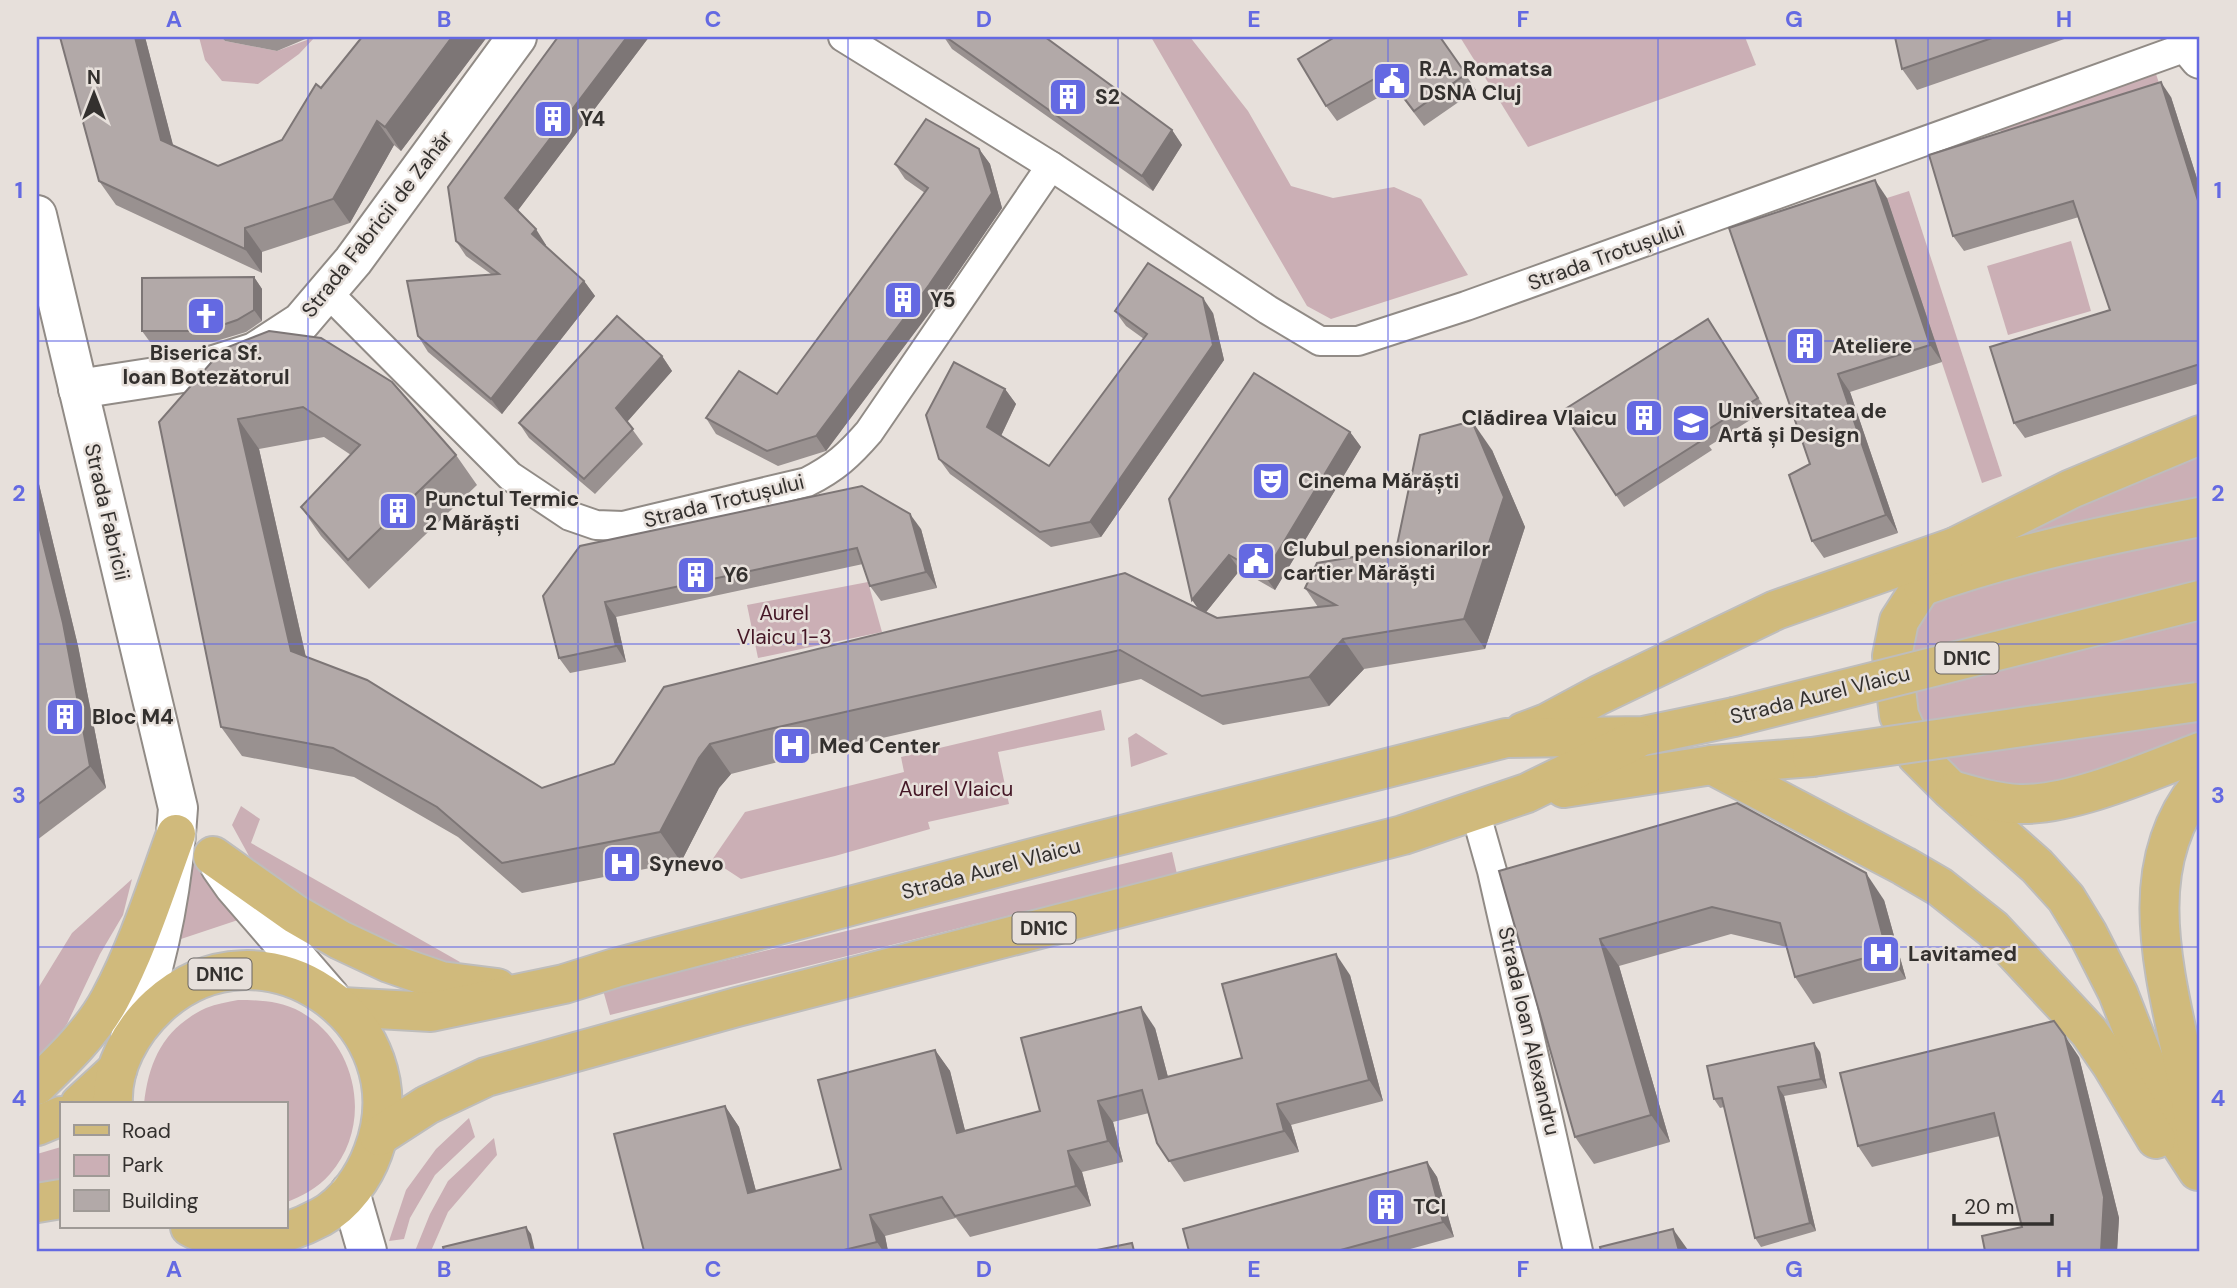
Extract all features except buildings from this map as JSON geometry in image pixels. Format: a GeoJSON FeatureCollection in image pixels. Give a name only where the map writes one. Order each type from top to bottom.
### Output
{"type":"FeatureCollection","features":[{"type":"Feature","properties":{"kind":"main road","name":"Strada Fabricii de Zahăr"},"geometry":{"type":"LineString","coordinates":[[78,389],[195,371],[255,352],[301,322],[328,293],[399,201],[517,37]]}},
{"type":"Feature","properties":{"kind":"main road","name":"Strada Fabricii"},"geometry":{"type":"LineString","coordinates":[[37,215],[177,821],[170,887],[154,968],[120,1071]]}},
{"type":"Feature","properties":{"kind":"main road"},"geometry":{"type":"LineString","coordinates":[[1506,738],[1547,723],[1776,610],[1955,547],[2071,489],[2198,437]]}},
{"type":"Feature","properties":{"kind":"main road"},"geometry":{"type":"LineString","coordinates":[[1921,587],[1974,568],[2079,541],[2200,517]]}},
{"type":"Feature","properties":{"kind":"main road"},"geometry":{"type":"LineString","coordinates":[[1955,547],[1921,587],[1899,621],[1892,656],[1899,715],[1917,756],[2037,866],[2066,898],[2118,993],[2172,1131],[2200,1176]]}},
{"type":"Feature","properties":{"kind":"main road","name":"Strada Aurel Vlaicu"},"geometry":{"type":"LineString","coordinates":[[336,1002],[431,1012],[530,992],[1094,842],[1506,738],[1643,736],[1734,717],[2200,600]]}},
{"type":"Feature","properties":{"kind":"main road"},"geometry":{"type":"LineString","coordinates":[[1527,793],[1712,765],[1812,757],[2199,702]]}},
{"type":"Feature","properties":{"kind":"main road","name":"Strada Aurel Vlaicu"},"geometry":{"type":"LineString","coordinates":[[379,1136],[427,1105],[486,1077],[737,1007],[1403,835],[1527,793],[1643,736]]}},
{"type":"Feature","properties":{"kind":"main road"},"geometry":{"type":"LineString","coordinates":[[1950,789],[2006,802],[2042,804],[2064,799],[2200,752]]}},
{"type":"Feature","properties":{"kind":"main road"},"geometry":{"type":"LineString","coordinates":[[1712,765],[1940,887],[1993,929],[2090,1032],[2156,1139],[2200,1176]]}},
{"type":"Feature","properties":{"kind":"main road"},"geometry":{"type":"LineString","coordinates":[[2200,785],[2186,802],[2173,830],[2162,868],[2159,909],[2164,967],[2197,1128],[2200,1176]]}},
{"type":"Feature","properties":{"kind":"main road","name":"Strada Fabricii"},"geometry":{"type":"LineString","coordinates":[[177,821],[213,856],[234,886],[336,1002]]}},
{"type":"Feature","properties":{"kind":"main road"},"geometry":{"type":"LineString","coordinates":[[37,1085],[68,1055],[109,1001],[147,915],[177,821]]}},
{"type":"Feature","properties":{"kind":"main road"},"geometry":{"type":"LineString","coordinates":[[213,856],[295,914],[340,940],[389,963],[441,981],[530,992]]}},
{"type":"Feature","properties":{"kind":"main road","name":"DN1C"},"geometry":{"type":"LineString","coordinates":[[82,1102],[120,1071],[154,1010],[174,992],[204,978],[236,970],[270,972],[301,981],[336,1002],[360,1028],[376,1062],[381,1080],[383,1108],[379,1136],[368,1166],[350,1192],[327,1213],[300,1229],[269,1237],[194,1236]]}},
{"type":"Feature","properties":{"kind":"main road"},"geometry":{"type":"LineString","coordinates":[[37,1126],[60,1116]]}},
{"type":"Feature","properties":{"kind":"main road"},"geometry":{"type":"LineString","coordinates":[[350,1192],[367,1251]]}},
{"type":"Feature","properties":{"kind":"main road"},"geometry":{"type":"LineString","coordinates":[[37,1203],[60,1199]]}},
{"type":"Feature","properties":{"kind":"street","name":"Strada Trotușului"},"geometry":{"type":"LineString","coordinates":[[842,37],[1051,166],[1268,310],[1320,341],[1358,341],[1547,277],[2194,47]]}},
{"type":"Feature","properties":{"kind":"street","name":"Strada Trotușului"},"geometry":{"type":"LineString","coordinates":[[328,293],[510,476],[570,516],[596,525],[623,526],[807,482],[839,464],[870,432],[1051,166]]}},
{"type":"Feature","properties":{"kind":"street","name":"Strada Ioan Alexandru"},"geometry":{"type":"LineString","coordinates":[[1475,811],[1501,909],[1578,1251]]}},
{"type":"Feature","properties":{"kind":"green space"},"geometry":{"type":"Polygon","coordinates":[[[199,37],[221,37],[225,41],[277,51],[315,37],[299,54],[258,84],[222,81],[205,60],[199,37]]]}},
{"type":"Feature","properties":{"kind":"green space"},"geometry":{"type":"Polygon","coordinates":[[[1151,37],[1190,37],[1248,111],[1291,186],[1333,198],[1394,187],[1421,199],[1468,275],[1331,319],[1307,306],[1151,37]]]}},
{"type":"Feature","properties":{"kind":"green space"},"geometry":{"type":"Polygon","coordinates":[[[1460,37],[1745,37],[1756,65],[1528,147],[1460,37]]]}},
{"type":"Feature","properties":{"kind":"green space"},"geometry":{"type":"Polygon","coordinates":[[[2155,71],[2160,86],[2002,136],[1998,121],[2155,71]]]}},
{"type":"Feature","properties":{"kind":"green space"},"geometry":{"type":"Polygon","coordinates":[[[1909,191],[2002,476],[1982,483],[1887,198],[1909,191]]]}},
{"type":"Feature","properties":{"kind":"green space"},"geometry":{"type":"Polygon","coordinates":[[[2071,241],[2091,311],[2008,335],[1987,266],[2071,241]]]}},
{"type":"Feature","properties":{"kind":"green space"},"geometry":{"type":"Polygon","coordinates":[[[2200,445],[2200,744],[2046,794],[1952,781],[1915,736],[1910,624],[1959,552],[2200,445]]]}},
{"type":"Feature","properties":{"kind":"green space","name":"Aurel Vlaicu 1-3"},"geometry":{"type":"Polygon","coordinates":[[[868,582],[882,632],[758,658],[747,605],[868,582]]]}},
{"type":"Feature","properties":{"kind":"green space","name":"Aurel Vlaicu"},"geometry":{"type":"Polygon","coordinates":[[[1101,710],[1105,730],[998,752],[1009,804],[928,822],[930,829],[741,879],[712,860],[745,812],[904,772],[901,757],[1101,710]]]}},
{"type":"Feature","properties":{"kind":"green space"},"geometry":{"type":"Polygon","coordinates":[[[1136,733],[1168,754],[1131,767],[1128,738],[1136,733]]]}},
{"type":"Feature","properties":{"kind":"green space"},"geometry":{"type":"Polygon","coordinates":[[[241,806],[260,819],[251,843],[460,962],[453,968],[395,949],[279,886],[249,856],[232,825],[241,806]]]}},
{"type":"Feature","properties":{"kind":"green space"},"geometry":{"type":"Polygon","coordinates":[[[1172,852],[1177,874],[610,1015],[603,990],[1172,852]]]}},
{"type":"Feature","properties":{"kind":"green space"},"geometry":{"type":"Polygon","coordinates":[[[195,855],[241,919],[178,940],[195,855]]]}},
{"type":"Feature","properties":{"kind":"green space"},"geometry":{"type":"Polygon","coordinates":[[[132,879],[123,915],[100,954],[67,1024],[37,1064],[37,990],[72,933],[132,879]]]}},
{"type":"Feature","properties":{"kind":"green space"},"geometry":{"type":"Polygon","coordinates":[[[238,1000],[262,1001],[286,1005],[301,1012],[320,1026],[335,1044],[346,1064],[353,1086],[355,1109],[352,1132],[344,1154],[320,1183],[287,1202],[287,1102],[144,1102],[150,1073],[169,1036],[191,1016],[218,1004],[238,1000]]]}},
{"type":"Feature","properties":{"kind":"green space"},"geometry":{"type":"Polygon","coordinates":[[[469,1118],[475,1137],[435,1175],[410,1218],[404,1239],[389,1241],[406,1190],[436,1149],[469,1118]]]}},
{"type":"Feature","properties":{"kind":"green space"},"geometry":{"type":"Polygon","coordinates":[[[494,1138],[497,1155],[448,1212],[431,1251],[415,1251],[430,1214],[448,1181],[494,1138]]]}},
{"type":"Feature","properties":{"kind":"green space"},"geometry":{"type":"Polygon","coordinates":[[[60,1147],[60,1185],[37,1192],[37,1154],[60,1147]]]}},
{"type":"Feature","properties":{"kind":"place","name":"R.A. Romatsa DSNA Cluj"},"geometry":{"type":"Point","coordinates":[1392,81]}},
{"type":"Feature","properties":{"kind":"place","name":"S2"},"geometry":{"type":"Point","coordinates":[1068,97]}},
{"type":"Feature","properties":{"kind":"place","name":"Y4"},"geometry":{"type":"Point","coordinates":[553,119]}},
{"type":"Feature","properties":{"kind":"place","name":"Y5"},"geometry":{"type":"Point","coordinates":[903,300]}},
{"type":"Feature","properties":{"kind":"place","name":"Biserica Sf. Ioan Botezătorul"},"geometry":{"type":"Point","coordinates":[206,316]}},
{"type":"Feature","properties":{"kind":"place","name":"Ateliere"},"geometry":{"type":"Point","coordinates":[1805,346]}},
{"type":"Feature","properties":{"kind":"place","name":"Clădirea Vlaicu"},"geometry":{"type":"Point","coordinates":[1644,418]}},
{"type":"Feature","properties":{"kind":"place","name":"Universitatea de Artă și Design"},"geometry":{"type":"Point","coordinates":[1691,423]}},
{"type":"Feature","properties":{"kind":"place","name":"Cinema Mărăști"},"geometry":{"type":"Point","coordinates":[1271,481]}},
{"type":"Feature","properties":{"kind":"place","name":"Punctul Termic 2 Mărăști"},"geometry":{"type":"Point","coordinates":[398,511]}},
{"type":"Feature","properties":{"kind":"place","name":"Clubul pensionarilor cartier Mărăști"},"geometry":{"type":"Point","coordinates":[1256,561]}},
{"type":"Feature","properties":{"kind":"place","name":"Y6"},"geometry":{"type":"Point","coordinates":[696,575]}},
{"type":"Feature","properties":{"kind":"place","name":"Bloc M4"},"geometry":{"type":"Point","coordinates":[65,717]}},
{"type":"Feature","properties":{"kind":"place","name":"Med Center"},"geometry":{"type":"Point","coordinates":[792,746]}},
{"type":"Feature","properties":{"kind":"place","name":"Synevo"},"geometry":{"type":"Point","coordinates":[622,864]}},
{"type":"Feature","properties":{"kind":"place","name":"Lavitamed"},"geometry":{"type":"Point","coordinates":[1881,954]}},
{"type":"Feature","properties":{"kind":"place","name":"TCI"},"geometry":{"type":"Point","coordinates":[1386,1207]}}]}
